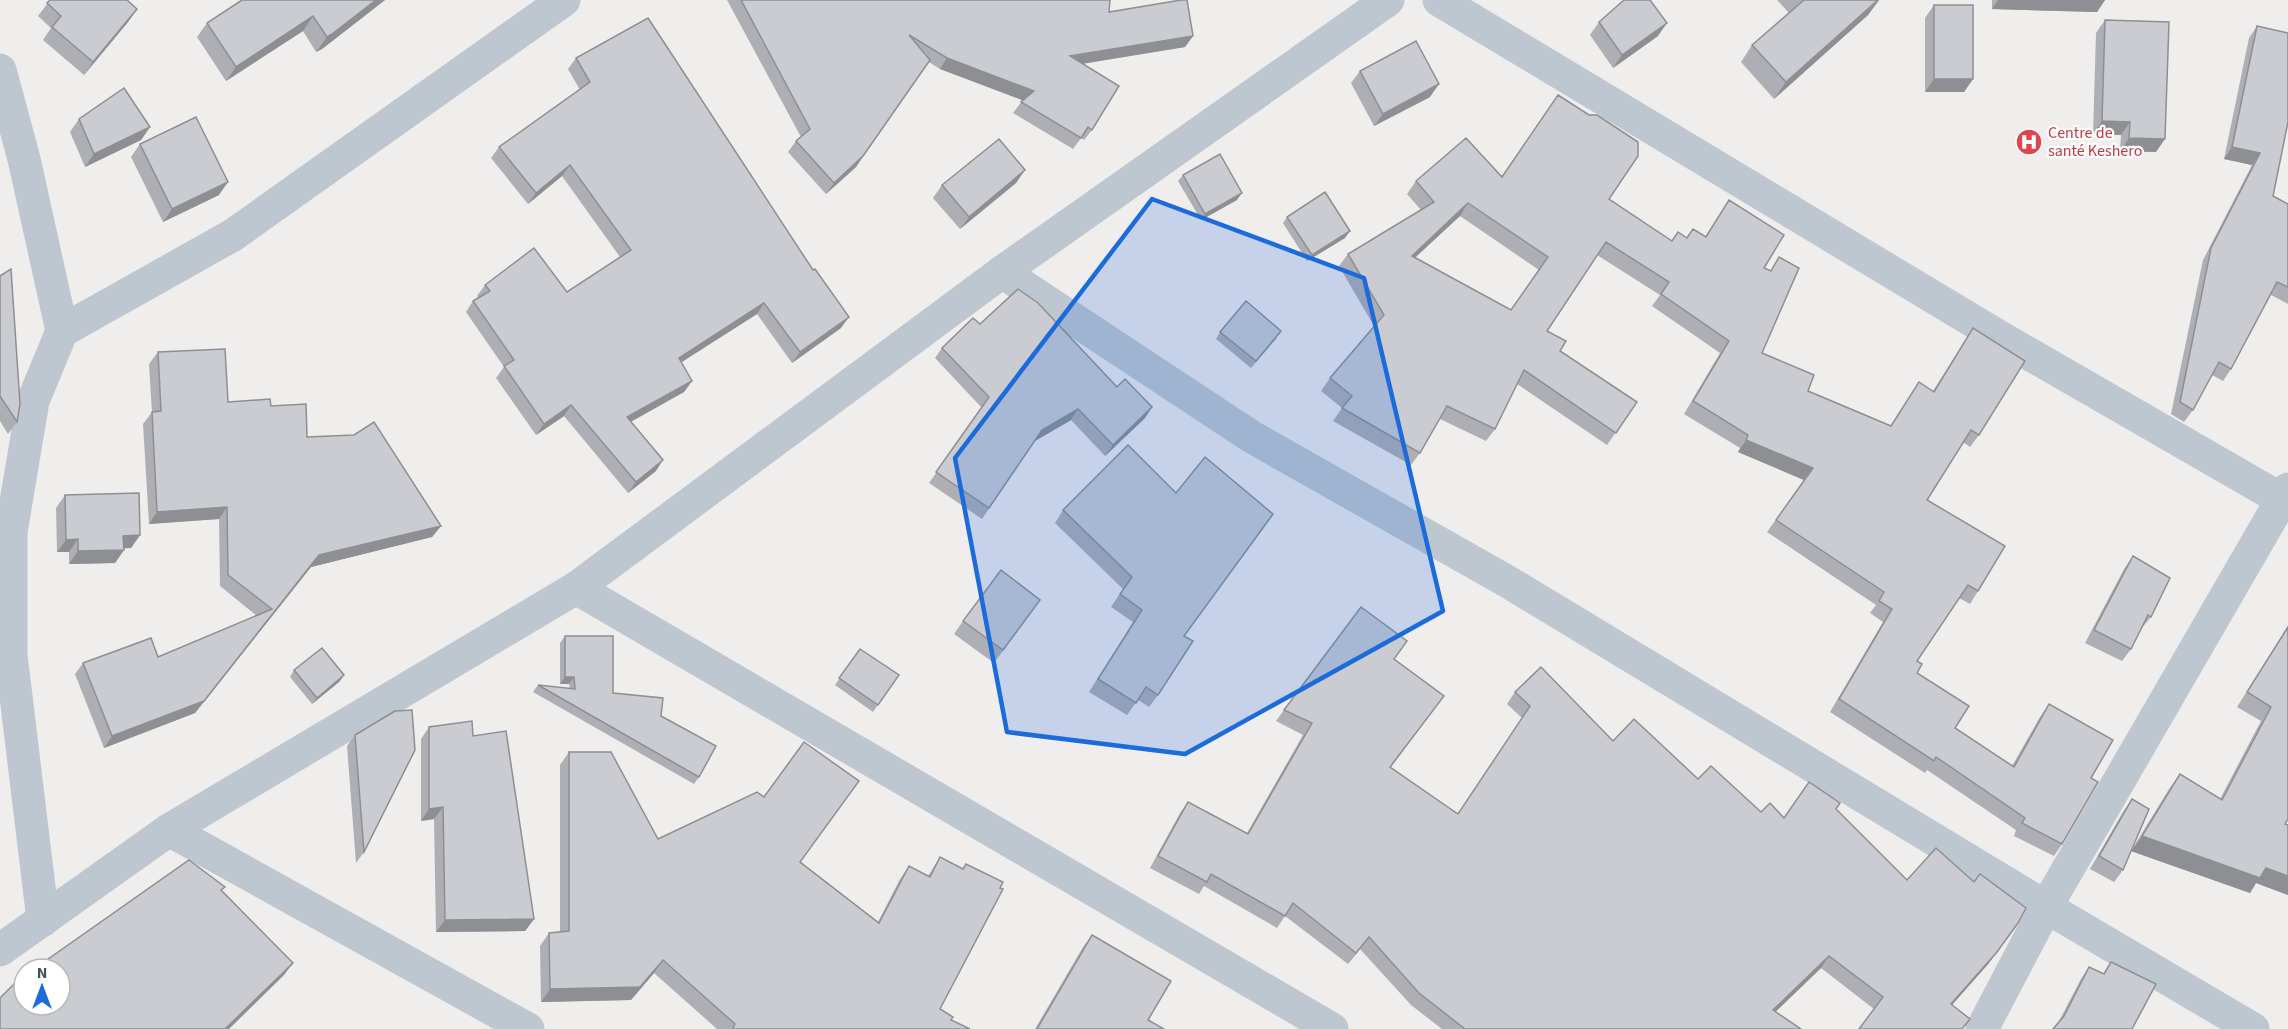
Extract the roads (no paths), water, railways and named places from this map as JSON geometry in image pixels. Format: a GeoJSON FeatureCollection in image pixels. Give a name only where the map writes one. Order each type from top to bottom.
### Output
{"type":"FeatureCollection","features":[{"type":"Feature","properties":{"kind":"street"},"geometry":{"type":"LineString","coordinates":[[62,331],[233,235],[564,0]]}},
{"type":"Feature","properties":{"kind":"street"},"geometry":{"type":"LineString","coordinates":[[0,950],[170,830],[576,588],[1002,272],[1388,0]]}},
{"type":"Feature","properties":{"kind":"street"},"geometry":{"type":"LineString","coordinates":[[1439,0],[1998,336],[2286,497],[2046,907],[1982,1029]]}},
{"type":"Feature","properties":{"kind":"street"},"geometry":{"type":"LineString","coordinates":[[0,70],[24,159],[62,331],[33,401],[11,532],[11,655],[44,920]]}},
{"type":"Feature","properties":{"kind":"street"},"geometry":{"type":"LineString","coordinates":[[1002,272],[1252,437],[1510,583],[2046,907],[2253,1029]]}},
{"type":"Feature","properties":{"kind":"street"},"geometry":{"type":"LineString","coordinates":[[576,588],[1332,1029]]}},
{"type":"Feature","properties":{"kind":"street"},"geometry":{"type":"LineString","coordinates":[[170,830],[528,1029]]}},
{"type":"Feature","properties":{"kind":"place","name":"Centre de santé Keshero"},"geometry":{"type":"Point","coordinates":[2029,142]}}]}
